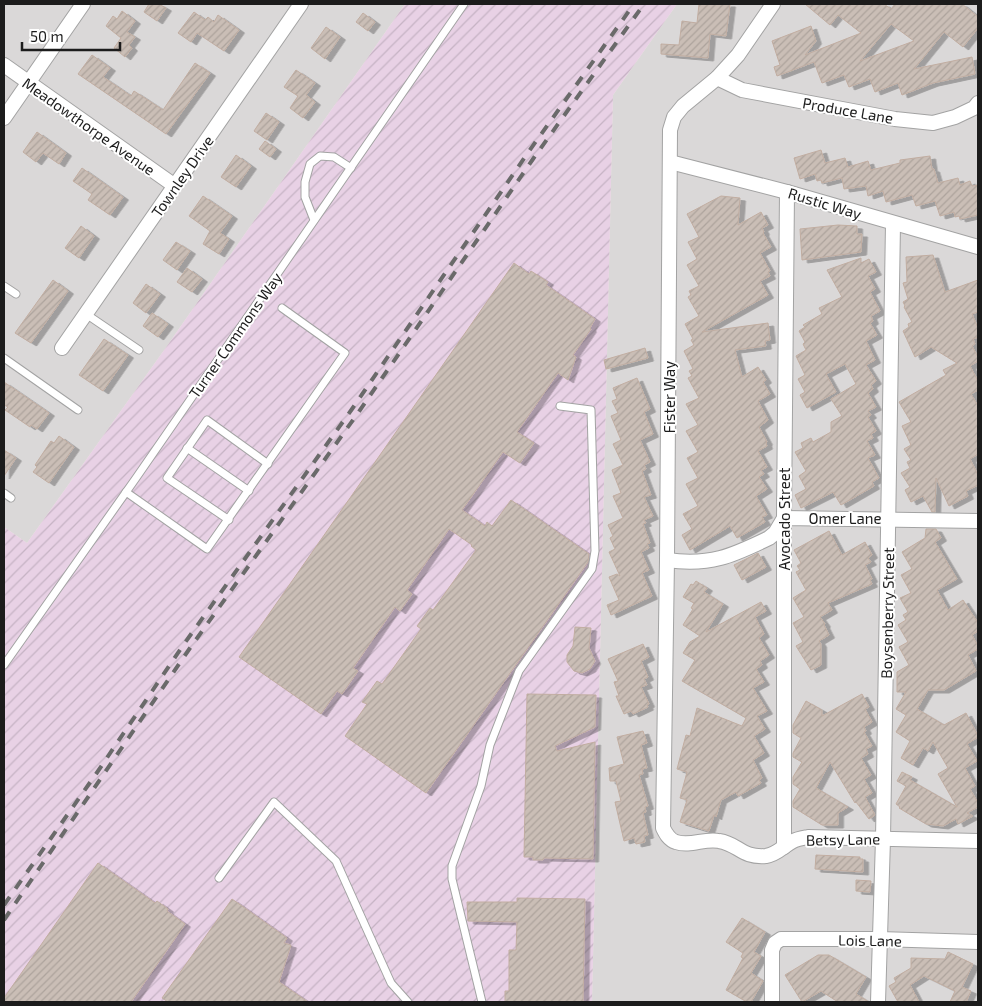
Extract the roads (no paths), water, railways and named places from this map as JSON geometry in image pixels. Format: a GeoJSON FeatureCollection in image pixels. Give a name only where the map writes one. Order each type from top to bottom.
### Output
{"type":"FeatureCollection","features":[{"type":"Feature","properties":{"kind":"street"},"geometry":{"type":"LineString","coordinates":[[4,118],[83,4]]}},
{"type":"Feature","properties":{"kind":"street","name":"Townley Drive"},"geometry":{"type":"LineString","coordinates":[[62,348],[301,4]]}},
{"type":"Feature","properties":{"kind":"street","name":"Fister Way"},"geometry":{"type":"LineString","coordinates":[[663,828],[668,560],[670,130],[674,117],[683,106],[717,78],[738,54],[773,4]]}},
{"type":"Feature","properties":{"kind":"street","name":"Meadowthorpe Avenue"},"geometry":{"type":"LineString","coordinates":[[4,65],[175,186]]}},
{"type":"Feature","properties":{"kind":"street","name":"Produce Lane"},"geometry":{"type":"LineString","coordinates":[[717,78],[742,90],[895,120],[933,123],[955,117],[974,108],[978,103]]}},
{"type":"Feature","properties":{"kind":"street","name":"Rustic Way"},"geometry":{"type":"LineString","coordinates":[[670,162],[787,192],[978,247]]}},
{"type":"Feature","properties":{"kind":"street","name":"Avocado Street"},"geometry":{"type":"LineString","coordinates":[[784,847],[784,518],[787,192]]}},
{"type":"Feature","properties":{"kind":"street","name":"Boysenberry Street"},"geometry":{"type":"LineString","coordinates":[[878,1002],[883,839],[893,224]]}},
{"type":"Feature","properties":{"kind":"street"},"geometry":{"type":"LineString","coordinates":[[668,560],[687,563],[706,562],[724,558],[769,538],[775,533],[784,518]]}},
{"type":"Feature","properties":{"kind":"street","name":"Omer Lane"},"geometry":{"type":"LineString","coordinates":[[784,518],[978,520]]}},
{"type":"Feature","properties":{"kind":"street","name":"Betsy Lane"},"geometry":{"type":"LineString","coordinates":[[663,828],[668,838],[674,842],[688,844],[716,840],[727,843],[748,855],[774,854],[793,841],[808,837],[978,841]]}},
{"type":"Feature","properties":{"kind":"street","name":"Lois Lane"},"geometry":{"type":"LineString","coordinates":[[772,1002],[772,954],[775,943],[781,940],[879,939],[978,942]]}},
{"type":"Feature","properties":{"kind":"lane","name":"Turner Commons Way"},"geometry":{"type":"LineString","coordinates":[[4,665],[464,4]]}},
{"type":"Feature","properties":{"kind":"lane"},"geometry":{"type":"LineString","coordinates":[[314,220],[305,198],[305,182],[310,164],[320,156],[334,157],[351,168]]}},
{"type":"Feature","properties":{"kind":"lane"},"geometry":{"type":"LineString","coordinates":[[4,286],[16,294]]}},
{"type":"Feature","properties":{"kind":"lane"},"geometry":{"type":"LineString","coordinates":[[126,492],[208,549],[346,353],[282,308]]}},
{"type":"Feature","properties":{"kind":"lane"},"geometry":{"type":"LineString","coordinates":[[86,314],[140,350]]}},
{"type":"Feature","properties":{"kind":"lane"},"geometry":{"type":"LineString","coordinates":[[4,358],[78,410]]}},
{"type":"Feature","properties":{"kind":"lane"},"geometry":{"type":"LineString","coordinates":[[482,1002],[452,878],[452,866],[481,786],[490,745],[519,671],[592,569],[595,551],[591,410],[560,406]]}},
{"type":"Feature","properties":{"kind":"lane"},"geometry":{"type":"LineString","coordinates":[[229,520],[166,478],[207,420],[268,464]]}},
{"type":"Feature","properties":{"kind":"lane"},"geometry":{"type":"LineString","coordinates":[[187,448],[249,492]]}},
{"type":"Feature","properties":{"kind":"lane"},"geometry":{"type":"LineString","coordinates":[[4,493],[11,498]]}},
{"type":"Feature","properties":{"kind":"lane"},"geometry":{"type":"LineString","coordinates":[[219,878],[274,802],[336,862],[391,983],[408,1002]]}},
{"type":"Feature","properties":{"kind":"railway"},"geometry":{"type":"LineString","coordinates":[[4,905],[184,644],[352,409],[527,154],[634,4]]}},
{"type":"Feature","properties":{"kind":"railway"},"geometry":{"type":"LineString","coordinates":[[4,920],[190,648],[358,413],[533,159],[644,4]]}}]}
